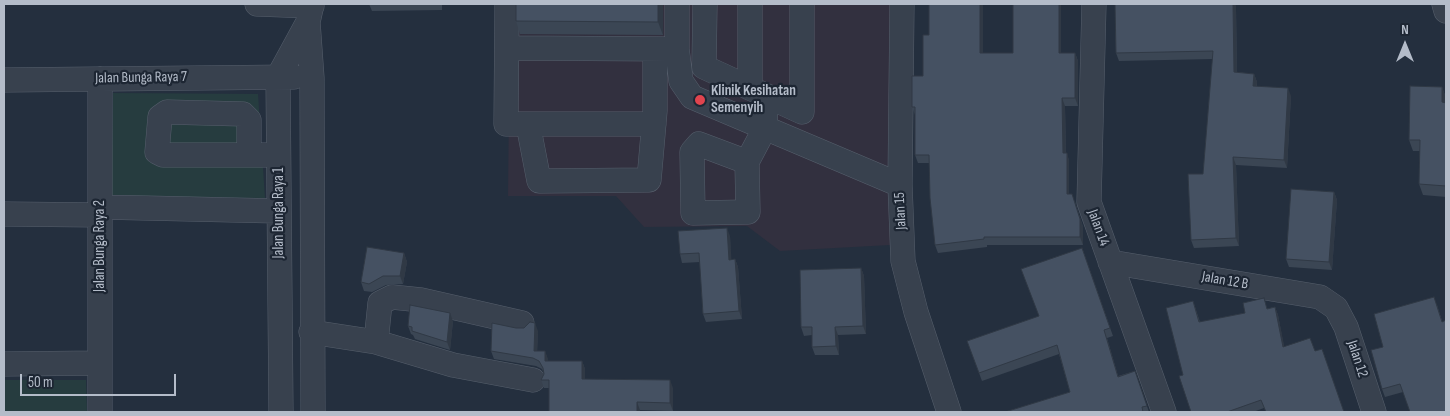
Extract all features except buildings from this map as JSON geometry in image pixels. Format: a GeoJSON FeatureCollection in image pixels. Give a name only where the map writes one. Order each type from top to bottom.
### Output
{"type":"FeatureCollection","features":[{"type":"Feature","properties":{"kind":"street"},"geometry":{"type":"LineString","coordinates":[[256,4],[310,11],[313,412]]}},
{"type":"Feature","properties":{"kind":"street"},"geometry":{"type":"LineString","coordinates":[[507,4],[506,124],[655,118],[692,97]]}},
{"type":"Feature","properties":{"kind":"street"},"geometry":{"type":"LineString","coordinates":[[528,124],[539,181],[649,180],[655,118],[666,49],[677,4]]}},
{"type":"Feature","properties":{"kind":"street"},"geometry":{"type":"LineString","coordinates":[[705,4],[704,67],[802,112],[802,4]]}},
{"type":"Feature","properties":{"kind":"street"},"geometry":{"type":"LineString","coordinates":[[747,162],[765,128],[758,92],[750,4]]}},
{"type":"Feature","properties":{"kind":"street","name":"Jalan 15"},"geometry":{"type":"LineString","coordinates":[[902,4],[900,185],[903,261],[916,312],[949,412]]}},
{"type":"Feature","properties":{"kind":"street","name":"Jalan 14"},"geometry":{"type":"LineString","coordinates":[[1094,4],[1089,202],[1164,412]]}},
{"type":"Feature","properties":{"kind":"street"},"geometry":{"type":"LineString","coordinates":[[1444,4],[1446,12]]}},
{"type":"Feature","properties":{"kind":"street","name":"Jalan Bunga Raya 1"},"geometry":{"type":"LineString","coordinates":[[280,412],[278,77],[310,11]]}},
{"type":"Feature","properties":{"kind":"street"},"geometry":{"type":"LineString","coordinates":[[507,48],[666,49]]}},
{"type":"Feature","properties":{"kind":"street"},"geometry":{"type":"LineString","coordinates":[[666,49],[681,81],[692,97],[900,185]]}},
{"type":"Feature","properties":{"kind":"street","name":"Jalan Bunga Raya 7"},"geometry":{"type":"LineString","coordinates":[[4,80],[312,78]]}},
{"type":"Feature","properties":{"kind":"street","name":"Jalan Bunga Raya 2"},"geometry":{"type":"LineString","coordinates":[[100,79],[100,412]]}},
{"type":"Feature","properties":{"kind":"street"},"geometry":{"type":"LineString","coordinates":[[249,155],[278,155]]}},
{"type":"Feature","properties":{"kind":"street"},"geometry":{"type":"LineString","coordinates":[[4,214],[100,211],[278,211]]}},
{"type":"Feature","properties":{"kind":"street","name":"Jalan 12 B"},"geometry":{"type":"LineString","coordinates":[[1110,262],[1320,297],[1336,308]]}},
{"type":"Feature","properties":{"kind":"street"},"geometry":{"type":"LineString","coordinates":[[376,342],[380,303],[392,297],[421,300],[522,323]]}},
{"type":"Feature","properties":{"kind":"street","name":"Jalan 12"},"geometry":{"type":"LineString","coordinates":[[1336,308],[1346,326],[1374,412]]}},
{"type":"Feature","properties":{"kind":"street"},"geometry":{"type":"LineString","coordinates":[[312,332],[376,342],[453,364],[533,380]]}},
{"type":"Feature","properties":{"kind":"street"},"geometry":{"type":"LineString","coordinates":[[4,364],[100,364]]}},
{"type":"Feature","properties":{"kind":"shaded area","name":"Klinik Kesihatan Semenyih"},"geometry":{"type":"Polygon","coordinates":[[[510,4],[892,4],[890,245],[780,251],[747,226],[644,227],[616,196],[508,196],[510,4]]]}},
{"type":"Feature","properties":{"kind":"green space"},"geometry":{"type":"Polygon","coordinates":[[[113,93],[258,94],[265,198],[111,197],[113,93]]]}},
{"type":"Feature","properties":{"kind":"green space"},"geometry":{"type":"Polygon","coordinates":[[[4,380],[86,380],[87,412],[4,412],[4,380]]]}},
{"type":"Feature","properties":{"kind":"place","name":"Klinik Kesihatan Semenyih"},"geometry":{"type":"Point","coordinates":[700,100]}}]}
